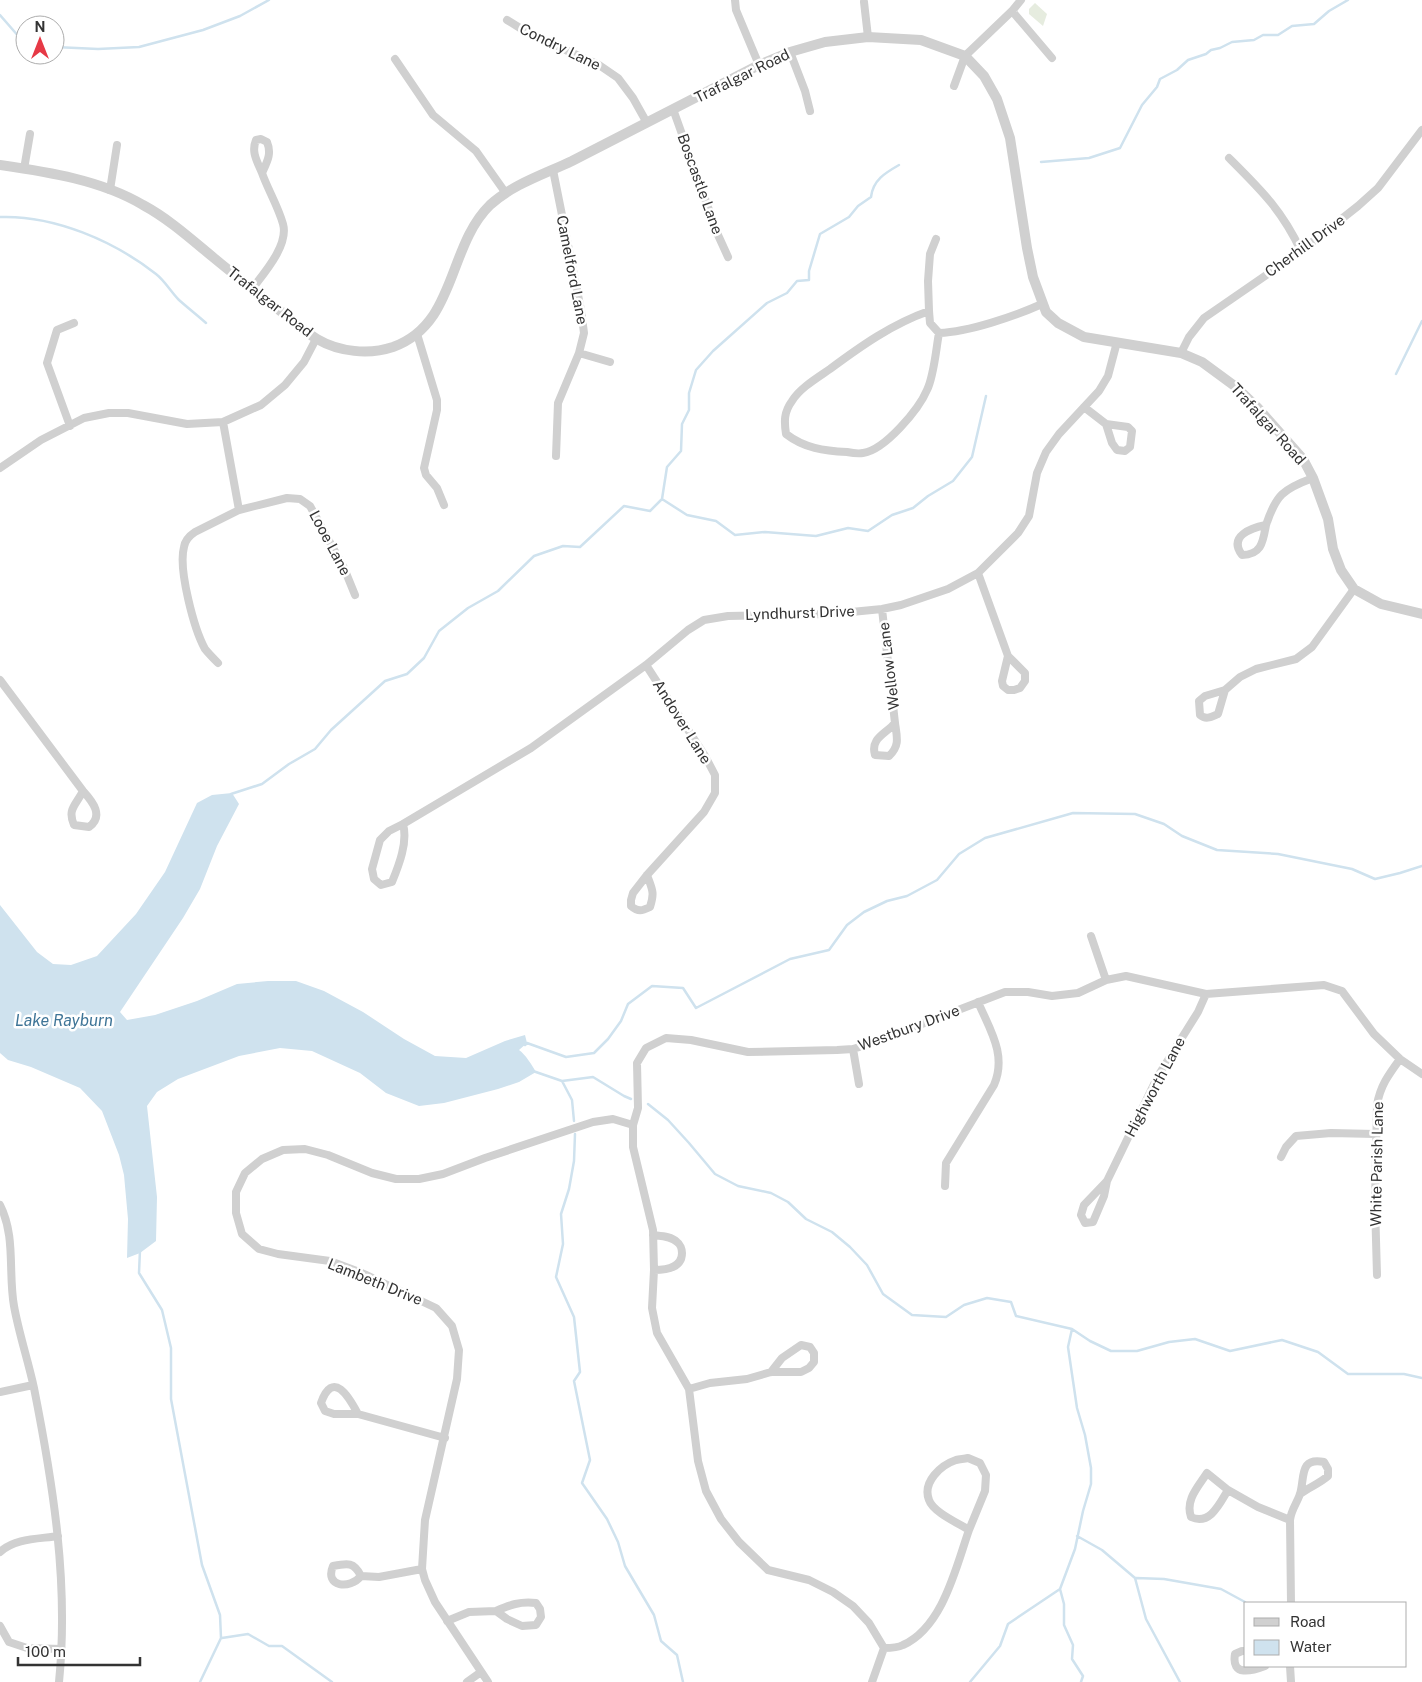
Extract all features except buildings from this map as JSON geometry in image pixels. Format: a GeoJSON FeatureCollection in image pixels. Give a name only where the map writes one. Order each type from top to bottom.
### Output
{"type":"FeatureCollection","features":[{"type":"Feature","properties":{"kind":"street"},"geometry":{"type":"LineString","coordinates":[[734,0],[736,10],[759,65]]}},
{"type":"Feature","properties":{"kind":"street"},"geometry":{"type":"LineString","coordinates":[[954,86],[964,56],[1012,11],[1020,0]]}},
{"type":"Feature","properties":{"kind":"street"},"geometry":{"type":"LineString","coordinates":[[864,2],[868,37]]}},
{"type":"Feature","properties":{"kind":"street"},"geometry":{"type":"LineString","coordinates":[[1012,11],[1052,58]]}},
{"type":"Feature","properties":{"kind":"street","name":"Condry Lane"},"geometry":{"type":"LineString","coordinates":[[507,20],[528,34],[599,65],[618,78],[634,98],[647,123]]}},
{"type":"Feature","properties":{"kind":"street","name":"Trafalgar Road"},"geometry":{"type":"LineString","coordinates":[[0,165],[68,178],[110,190],[142,203],[170,221],[316,339],[337,348],[360,352],[380,351],[396,346],[418,334],[429,321],[442,302],[463,248],[476,222],[489,206],[505,192],[553,170],[759,65],[790,52],[825,42],[868,37],[921,40],[964,56],[984,76],[997,99],[1010,138],[1027,248],[1042,304],[1046,312],[1058,323],[1084,337],[1181,353],[1202,362],[1236,386],[1303,459],[1313,478],[1328,519],[1333,549],[1341,570],[1354,589],[1381,604],[1422,614]]}},
{"type":"Feature","properties":{"kind":"street"},"geometry":{"type":"LineString","coordinates":[[790,52],[805,91],[810,111]]}},
{"type":"Feature","properties":{"kind":"street"},"geometry":{"type":"LineString","coordinates":[[395,59],[434,115],[476,151],[505,192]]}},
{"type":"Feature","properties":{"kind":"street","name":"Boscastle Lane"},"geometry":{"type":"LineString","coordinates":[[673,110],[718,235],[728,257]]}},
{"type":"Feature","properties":{"kind":"street","name":"Cherhill Drive"},"geometry":{"type":"LineString","coordinates":[[1181,353],[1193,332],[1204,318],[1301,252],[1378,188],[1422,130]]}},
{"type":"Feature","properties":{"kind":"street"},"geometry":{"type":"LineString","coordinates":[[24,169],[30,134]]}},
{"type":"Feature","properties":{"kind":"street"},"geometry":{"type":"LineString","coordinates":[[110,190],[116,145]]}},
{"type":"Feature","properties":{"kind":"street"},"geometry":{"type":"LineString","coordinates":[[1229,158],[1269,198],[1291,229],[1301,252]]}},
{"type":"Feature","properties":{"kind":"street","name":"Camelford Lane"},"geometry":{"type":"LineString","coordinates":[[553,170],[584,333],[579,353],[558,403],[556,456]]}},
{"type":"Feature","properties":{"kind":"street"},"geometry":{"type":"LineString","coordinates":[[252,289],[271,262],[283,240],[284,225],[262,173]]}},
{"type":"Feature","properties":{"kind":"street"},"geometry":{"type":"LineString","coordinates":[[936,239],[930,254],[928,281],[930,323],[939,333]]}},
{"type":"Feature","properties":{"kind":"street"},"geometry":{"type":"LineString","coordinates":[[939,333],[954,332],[1026,312],[1042,304]]}},
{"type":"Feature","properties":{"kind":"street"},"geometry":{"type":"LineString","coordinates":[[929,312],[916,316],[869,340],[812,382],[792,400],[784,417],[786,434],[797,442],[819,450],[839,452],[864,453],[883,443],[900,428],[916,409],[928,389],[939,333]]}},
{"type":"Feature","properties":{"kind":"street"},"geometry":{"type":"LineString","coordinates":[[70,426],[47,363],[57,330],[74,323]]}},
{"type":"Feature","properties":{"kind":"street"},"geometry":{"type":"LineString","coordinates":[[418,334],[437,400],[437,410],[424,468],[426,475],[436,488],[444,505]]}},
{"type":"Feature","properties":{"kind":"street"},"geometry":{"type":"LineString","coordinates":[[0,468],[41,440],[84,418],[109,413],[128,413],[187,424],[223,422],[261,405],[285,385],[304,362],[316,339]]}},
{"type":"Feature","properties":{"kind":"street","name":"Lyndhurst Drive"},"geometry":{"type":"LineString","coordinates":[[403,824],[406,834],[397,870],[392,882],[381,886],[374,879],[372,869],[380,840],[389,831],[531,748],[646,665],[688,630],[704,620],[728,616],[831,614],[882,609],[902,605],[948,589],[978,573],[1018,533],[1030,516],[1038,473],[1046,452],[1059,434],[1099,392],[1108,376],[1117,342]]}},
{"type":"Feature","properties":{"kind":"street"},"geometry":{"type":"LineString","coordinates":[[579,353],[610,362]]}},
{"type":"Feature","properties":{"kind":"street"},"geometry":{"type":"LineString","coordinates":[[1084,408],[1106,424]]}},
{"type":"Feature","properties":{"kind":"street"},"geometry":{"type":"LineString","coordinates":[[218,664],[206,650],[192,615],[186,586],[183,553],[188,537],[239,510],[223,422]]}},
{"type":"Feature","properties":{"kind":"street"},"geometry":{"type":"LineString","coordinates":[[1266,525],[1273,504],[1284,493],[1298,484],[1313,478]]}},
{"type":"Feature","properties":{"kind":"street","name":"Looe Lane"},"geometry":{"type":"LineString","coordinates":[[239,510],[287,498],[305,501],[310,506],[340,560],[355,595]]}},
{"type":"Feature","properties":{"kind":"street"},"geometry":{"type":"LineString","coordinates":[[978,573],[1008,656]]}},
{"type":"Feature","properties":{"kind":"street"},"geometry":{"type":"LineString","coordinates":[[1225,690],[1240,677],[1256,669],[1296,659],[1312,647],[1354,589]]}},
{"type":"Feature","properties":{"kind":"street","name":"Wellow Lane"},"geometry":{"type":"LineString","coordinates":[[882,609],[896,723]]}},
{"type":"Feature","properties":{"kind":"street","name":"Andover Lane"},"geometry":{"type":"LineString","coordinates":[[646,665],[715,774],[715,793],[704,812],[647,875]]}},
{"type":"Feature","properties":{"kind":"street"},"geometry":{"type":"LineString","coordinates":[[0,680],[2,690],[91,800],[97,817],[95,823],[89,827],[74,825],[71,818],[71,810],[83,791]]}},
{"type":"Feature","properties":{"kind":"street"},"geometry":{"type":"LineString","coordinates":[[1091,936],[1106,980]]}},
{"type":"Feature","properties":{"kind":"street","name":"Westbury Drive"},"geometry":{"type":"LineString","coordinates":[[884,1648],[869,1623],[853,1606],[833,1592],[810,1580],[768,1570],[739,1542],[721,1519],[706,1491],[698,1461],[689,1389],[658,1333],[652,1308],[653,1235],[633,1147],[634,1125],[638,1108],[637,1063],[646,1048],[666,1038],[690,1040],[748,1052],[853,1048],[874,1042],[1005,992],[1028,992],[1052,996],[1078,993],[1106,980],[1126,976],[1206,994],[1324,985],[1342,991],[1374,1034],[1400,1059],[1422,1074]]}},
{"type":"Feature","properties":{"kind":"street","name":"Highworth Lane"},"geometry":{"type":"LineString","coordinates":[[1107,1181],[1084,1205],[1081,1215],[1085,1222],[1094,1222],[1104,1196],[1107,1181],[1158,1076],[1198,1012],[1206,994]]}},
{"type":"Feature","properties":{"kind":"street"},"geometry":{"type":"LineString","coordinates":[[945,1186],[946,1163],[994,1085],[999,1073],[1000,1062],[997,1048],[978,1002]]}},
{"type":"Feature","properties":{"kind":"street"},"geometry":{"type":"LineString","coordinates":[[853,1048],[859,1084]]}},
{"type":"Feature","properties":{"kind":"street","name":"White Parish Lane"},"geometry":{"type":"LineString","coordinates":[[1377,1275],[1374,1204],[1375,1134],[1379,1092],[1384,1080],[1400,1059]]}},
{"type":"Feature","properties":{"kind":"street","name":"Lambeth Drive"},"geometry":{"type":"LineString","coordinates":[[488,1682],[447,1621],[432,1595],[422,1569],[425,1520],[457,1379],[459,1350],[452,1326],[436,1308],[354,1270],[330,1261],[278,1254],[259,1249],[242,1234],[236,1213],[236,1192],[244,1173],[262,1159],[283,1150],[305,1149],[328,1155],[372,1173],[396,1179],[419,1179],[443,1174],[593,1122],[613,1119],[634,1125]]}},
{"type":"Feature","properties":{"kind":"street"},"geometry":{"type":"LineString","coordinates":[[1281,1157],[1286,1147],[1296,1136],[1331,1133],[1375,1134]]}},
{"type":"Feature","properties":{"kind":"street"},"geometry":{"type":"LineString","coordinates":[[0,1205],[6,1216],[10,1242],[14,1305],[33,1386],[54,1500],[62,1602],[59,1682]]}},
{"type":"Feature","properties":{"kind":"street"},"geometry":{"type":"LineString","coordinates":[[653,1235],[668,1237],[677,1242],[681,1247],[682,1254],[681,1259],[672,1268],[654,1270]]}},
{"type":"Feature","properties":{"kind":"street"},"geometry":{"type":"LineString","coordinates":[[689,1389],[710,1383],[747,1378],[771,1372],[801,1372],[809,1368],[814,1362],[814,1353],[810,1347],[801,1345],[782,1358],[771,1372]]}},
{"type":"Feature","properties":{"kind":"street"},"geometry":{"type":"LineString","coordinates":[[0,1392],[33,1386]]}},
{"type":"Feature","properties":{"kind":"street"},"geometry":{"type":"LineString","coordinates":[[358,1414],[344,1391],[338,1388],[331,1388],[324,1394],[321,1403],[325,1411],[334,1414],[358,1414],[445,1438]]}},
{"type":"Feature","properties":{"kind":"street"},"geometry":{"type":"LineString","coordinates":[[872,1682],[884,1648],[902,1646],[920,1634],[939,1609],[986,1491],[986,1475],[980,1463],[968,1458],[955,1460],[935,1473],[928,1486],[929,1501],[940,1512],[969,1530]]}},
{"type":"Feature","properties":{"kind":"street"},"geometry":{"type":"LineString","coordinates":[[1291,1602],[1291,1510],[1300,1494],[1304,1472],[1308,1463],[1314,1460],[1324,1462],[1328,1469],[1328,1476],[1300,1494]]}},
{"type":"Feature","properties":{"kind":"street"},"geometry":{"type":"LineString","coordinates":[[1228,1490],[1215,1510],[1206,1519],[1200,1520],[1191,1517],[1189,1503],[1207,1473],[1228,1490],[1271,1514],[1290,1520]]}},
{"type":"Feature","properties":{"kind":"street"},"geometry":{"type":"LineString","coordinates":[[0,1552],[7,1545],[58,1536]]}},
{"type":"Feature","properties":{"kind":"street"},"geometry":{"type":"LineString","coordinates":[[361,1576],[379,1577],[422,1569]]}},
{"type":"Feature","properties":{"kind":"street"},"geometry":{"type":"LineString","coordinates":[[447,1621],[469,1612],[496,1611],[514,1603],[525,1601],[536,1603],[540,1609],[541,1617],[536,1624],[522,1626],[496,1611]]}},
{"type":"Feature","properties":{"kind":"street"},"geometry":{"type":"LineString","coordinates":[[0,1626],[9,1642],[27,1648],[61,1649]]}},
{"type":"Feature","properties":{"kind":"street"},"geometry":{"type":"LineString","coordinates":[[1244,1651],[1235,1654],[1234,1660],[1237,1667],[1242,1670],[1253,1670],[1262,1667]]}},
{"type":"Feature","properties":{"kind":"street"},"geometry":{"type":"LineString","coordinates":[[1290,1667],[1291,1682]]}},
{"type":"Feature","properties":{"kind":"street"},"geometry":{"type":"LineString","coordinates":[[467,1682],[481,1672]]}},
{"type":"Feature","properties":{"kind":"shaded area"},"geometry":{"type":"Polygon","coordinates":[[[1035,3],[1047,14],[1043,26],[1029,14],[1029,9],[1035,3]]]}},
{"type":"Feature","properties":{"kind":"water","name":"Lake Rayburn"},"geometry":{"type":"Polygon","coordinates":[[[232,793],[239,804],[217,846],[200,889],[183,918],[120,1012],[127,1020],[155,1015],[197,1001],[237,984],[296,981],[324,991],[363,1012],[404,1039],[435,1056],[466,1058],[505,1041],[525,1035],[527,1043],[519,1050],[536,1072],[519,1082],[498,1089],[444,1103],[419,1106],[386,1093],[360,1073],[312,1051],[280,1048],[239,1056],[178,1079],[157,1092],[147,1106],[157,1197],[156,1241],[140,1253],[127,1258],[128,1219],[124,1175],[119,1155],[102,1111],[80,1088],[31,1067],[8,1060],[0,1053],[0,905],[37,952],[53,964],[71,965],[97,956],[136,914],[165,872],[197,803],[212,795],[232,793]]]}},
{"type":"Feature","properties":{"kind":"waterway"},"geometry":{"type":"LineString","coordinates":[[65,47],[98,49],[139,47],[203,30],[240,16],[269,0]]}},
{"type":"Feature","properties":{"kind":"waterway"},"geometry":{"type":"LineString","coordinates":[[1041,162],[1089,158],[1120,148],[1142,105],[1157,87],[1160,79],[1177,70],[1188,60],[1232,42],[1254,40],[1263,35],[1278,35],[1292,26],[1314,24],[1329,11],[1348,0]]}},
{"type":"Feature","properties":{"kind":"waterway"},"geometry":{"type":"LineString","coordinates":[[0,15],[15,32]]}},
{"type":"Feature","properties":{"kind":"waterway"},"geometry":{"type":"LineString","coordinates":[[231,794],[262,784],[289,764],[315,749],[331,730],[385,681],[407,674],[424,658],[439,631],[468,608],[498,591],[534,556],[563,546],[580,547],[624,506],[650,511],[662,499],[667,467],[681,451],[682,424],[689,410],[689,393],[696,370],[713,351],[767,303],[787,293],[797,281],[809,280],[809,271],[820,234],[849,217],[858,206],[871,197],[874,186],[880,178],[899,165]]}},
{"type":"Feature","properties":{"kind":"waterway"},"geometry":{"type":"LineString","coordinates":[[0,217],[41,220],[62,225],[82,232],[122,251],[156,274],[179,300],[206,323]]}},
{"type":"Feature","properties":{"kind":"waterway"},"geometry":{"type":"LineString","coordinates":[[1396,374],[1422,321]]}},
{"type":"Feature","properties":{"kind":"waterway"},"geometry":{"type":"LineString","coordinates":[[662,499],[687,515],[716,521],[735,535],[765,532],[816,536],[848,528],[868,531],[892,515],[913,508],[928,496],[953,481],[972,457],[986,396]]}},
{"type":"Feature","properties":{"kind":"waterway"},"geometry":{"type":"LineString","coordinates":[[525,1045],[527,1043],[566,1057],[594,1053],[608,1039],[621,1021],[628,1004],[652,986],[683,988],[696,1008],[790,959],[829,950],[847,925],[864,912],[887,901],[907,896],[937,880],[959,854],[985,838],[1073,813],[1135,814],[1164,824],[1182,836],[1217,850],[1278,854],[1352,869],[1375,879],[1422,866]]}},
{"type":"Feature","properties":{"kind":"waterway"},"geometry":{"type":"LineString","coordinates":[[533,1071],[562,1081],[593,1077],[631,1099]]}},
{"type":"Feature","properties":{"kind":"waterway"},"geometry":{"type":"LineString","coordinates":[[562,1081],[572,1100],[574,1121]]}},
{"type":"Feature","properties":{"kind":"waterway"},"geometry":{"type":"LineString","coordinates":[[648,1104],[668,1120],[715,1174],[738,1186],[771,1193],[788,1202],[806,1219],[832,1232],[867,1265],[883,1294],[912,1315],[946,1317],[964,1305],[987,1298],[1011,1302],[1016,1316],[1072,1329],[1090,1341],[1111,1351],[1137,1351],[1169,1342],[1195,1339],[1230,1351],[1282,1340],[1318,1352],[1348,1374],[1404,1374],[1422,1378]]}},
{"type":"Feature","properties":{"kind":"waterway"},"geometry":{"type":"LineString","coordinates":[[575,1134],[574,1161],[569,1189],[561,1214],[563,1244],[556,1277],[574,1317],[580,1372],[574,1381],[590,1460],[582,1483],[607,1519],[618,1542],[625,1566],[654,1615],[661,1641],[677,1655],[683,1682]]}},
{"type":"Feature","properties":{"kind":"waterway"},"geometry":{"type":"LineString","coordinates":[[140,1250],[139,1273],[162,1310],[171,1348],[171,1399],[202,1565],[220,1615],[221,1638],[200,1682]]}},
{"type":"Feature","properties":{"kind":"waterway"},"geometry":{"type":"LineString","coordinates":[[1072,1329],[1068,1347],[1077,1408],[1085,1435],[1091,1468],[1091,1484],[1075,1549],[1060,1589],[1064,1604],[1064,1625],[1073,1645],[1072,1659],[1083,1676],[1081,1682]]}},
{"type":"Feature","properties":{"kind":"waterway"},"geometry":{"type":"LineString","coordinates":[[1077,1536],[1102,1550],[1135,1578],[1146,1619],[1180,1682]]}},
{"type":"Feature","properties":{"kind":"waterway"},"geometry":{"type":"LineString","coordinates":[[1136,1578],[1164,1579],[1221,1589],[1245,1602]]}},
{"type":"Feature","properties":{"kind":"waterway"},"geometry":{"type":"LineString","coordinates":[[970,1682],[1000,1646],[1008,1624],[1060,1589]]}},
{"type":"Feature","properties":{"kind":"waterway"},"geometry":{"type":"LineString","coordinates":[[222,1638],[248,1634],[269,1646],[282,1646],[332,1682]]}}]}
